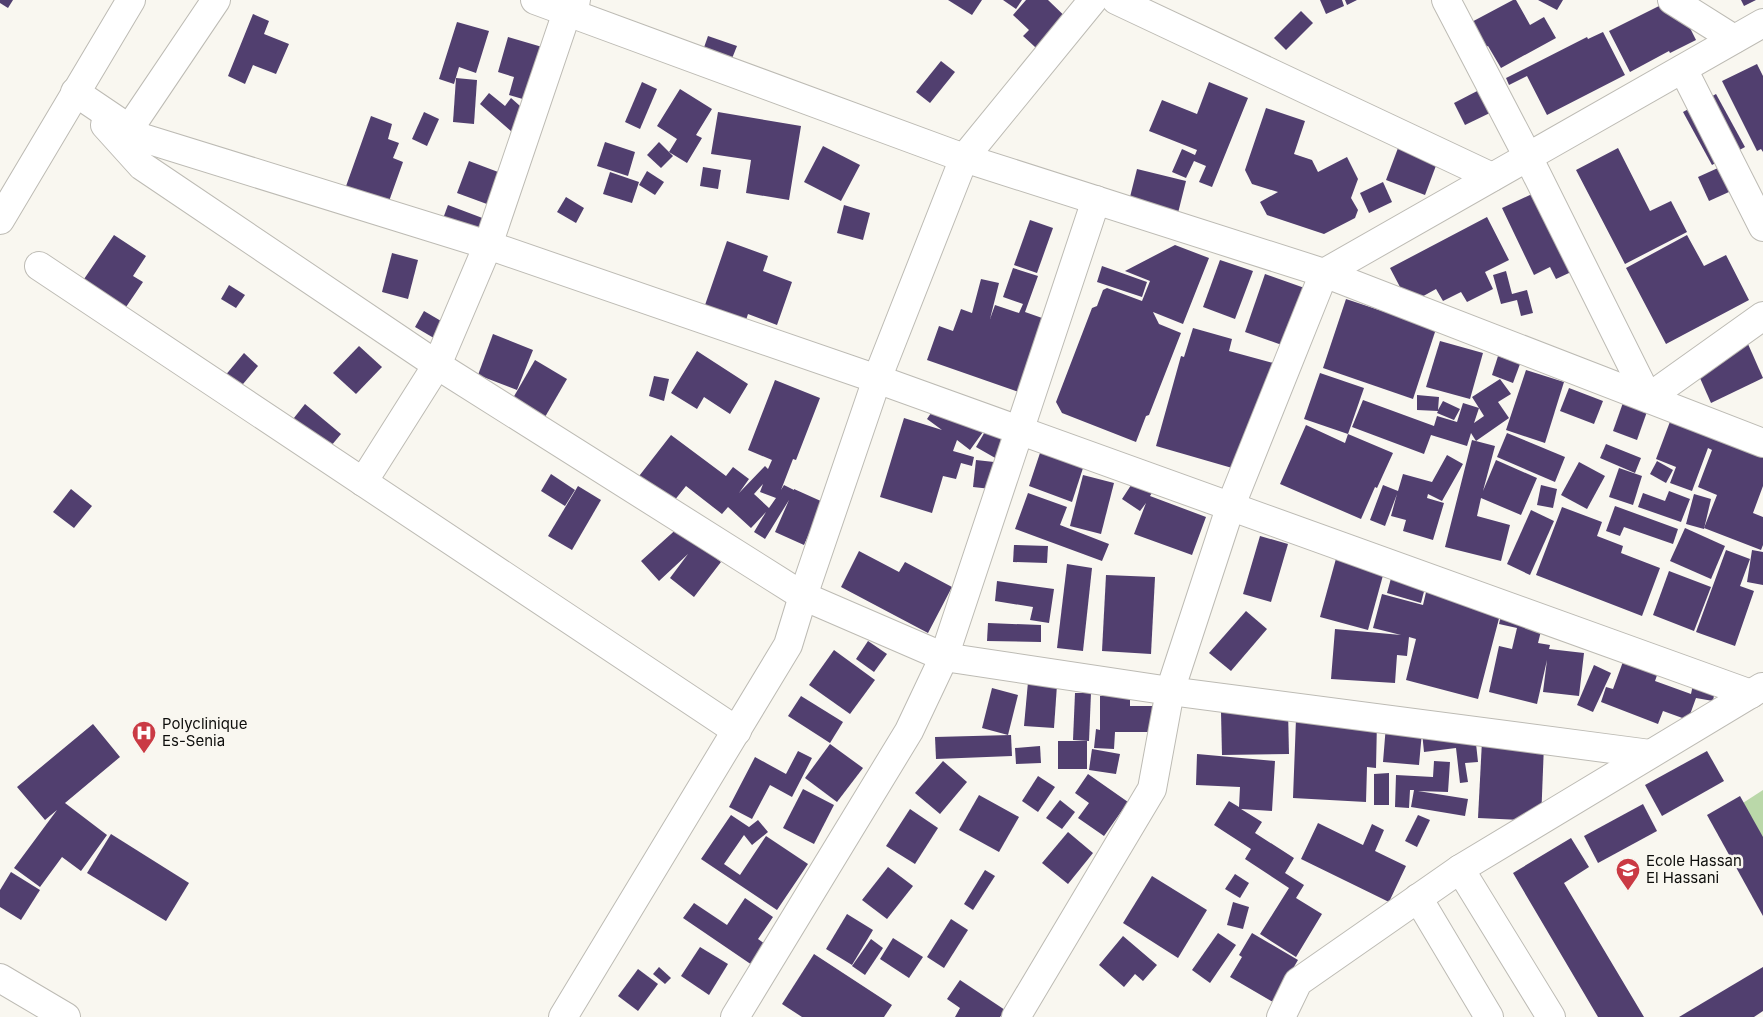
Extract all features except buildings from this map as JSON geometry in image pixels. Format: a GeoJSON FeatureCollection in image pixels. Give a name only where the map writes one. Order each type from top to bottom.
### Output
{"type":"FeatureCollection","features":[{"type":"Feature","properties":{"kind":"street"},"geometry":{"type":"LineString","coordinates":[[0,220],[131,0]]}},
{"type":"Feature","properties":{"kind":"street"},"geometry":{"type":"LineString","coordinates":[[129,129],[216,0]]}},
{"type":"Feature","properties":{"kind":"street"},"geometry":{"type":"LineString","coordinates":[[535,0],[571,6],[964,158],[1324,272],[1763,443]]}},
{"type":"Feature","properties":{"kind":"street"},"geometry":{"type":"LineString","coordinates":[[563,1017],[788,645],[877,379],[964,158],[1093,0]]}},
{"type":"Feature","properties":{"kind":"street"},"geometry":{"type":"LineString","coordinates":[[1116,0],[1492,177]]}},
{"type":"Feature","properties":{"kind":"street"},"geometry":{"type":"LineString","coordinates":[[1446,0],[1528,157],[1648,398]]}},
{"type":"Feature","properties":{"kind":"street"},"geometry":{"type":"LineString","coordinates":[[1672,0],[1734,39]]}},
{"type":"Feature","properties":{"kind":"street"},"geometry":{"type":"LineString","coordinates":[[363,482],[437,365],[488,245],[571,6]]}},
{"type":"Feature","properties":{"kind":"street"},"geometry":{"type":"LineString","coordinates":[[1016,1017],[1152,789],[1170,691],[1231,506],[1324,272],[1763,23]]}},
{"type":"Feature","properties":{"kind":"street"},"geometry":{"type":"LineString","coordinates":[[1683,69],[1763,227]]}},
{"type":"Feature","properties":{"kind":"street"},"geometry":{"type":"LineString","coordinates":[[75,92],[143,138],[488,245],[1020,429],[1231,506],[1757,690]]}},
{"type":"Feature","properties":{"kind":"street"},"geometry":{"type":"LineString","coordinates":[[75,92],[142,166],[437,365],[803,596],[944,657],[1170,691],[1650,754]]}},
{"type":"Feature","properties":{"kind":"street"},"geometry":{"type":"LineString","coordinates":[[735,1017],[909,732],[944,657],[1096,200]]}},
{"type":"Feature","properties":{"kind":"street"},"geometry":{"type":"LineString","coordinates":[[39,266],[737,731]]}},
{"type":"Feature","properties":{"kind":"street"},"geometry":{"type":"LineString","coordinates":[[1648,398],[1763,316]]}},
{"type":"Feature","properties":{"kind":"street"},"geometry":{"type":"LineString","coordinates":[[1281,1017],[1298,982],[1460,869],[1757,690]]}},
{"type":"Feature","properties":{"kind":"street"},"geometry":{"type":"LineString","coordinates":[[1460,869],[1550,1017]]}},
{"type":"Feature","properties":{"kind":"street"},"geometry":{"type":"LineString","coordinates":[[1418,898],[1489,1017]]}},
{"type":"Feature","properties":{"kind":"street"},"geometry":{"type":"LineString","coordinates":[[0,978],[66,1017]]}},
{"type":"Feature","properties":{"kind":"green space"},"geometry":{"type":"Polygon","coordinates":[[[1763,790],[1763,866],[1729,812],[1763,790]]]}},
{"type":"Feature","properties":{"kind":"place","name":"Polyclinique Es-Senia"},"geometry":{"type":"Point","coordinates":[144,754]}},
{"type":"Feature","properties":{"kind":"place","name":"Ecole Hassan El Hassani"},"geometry":{"type":"Point","coordinates":[1628,891]}}]}
